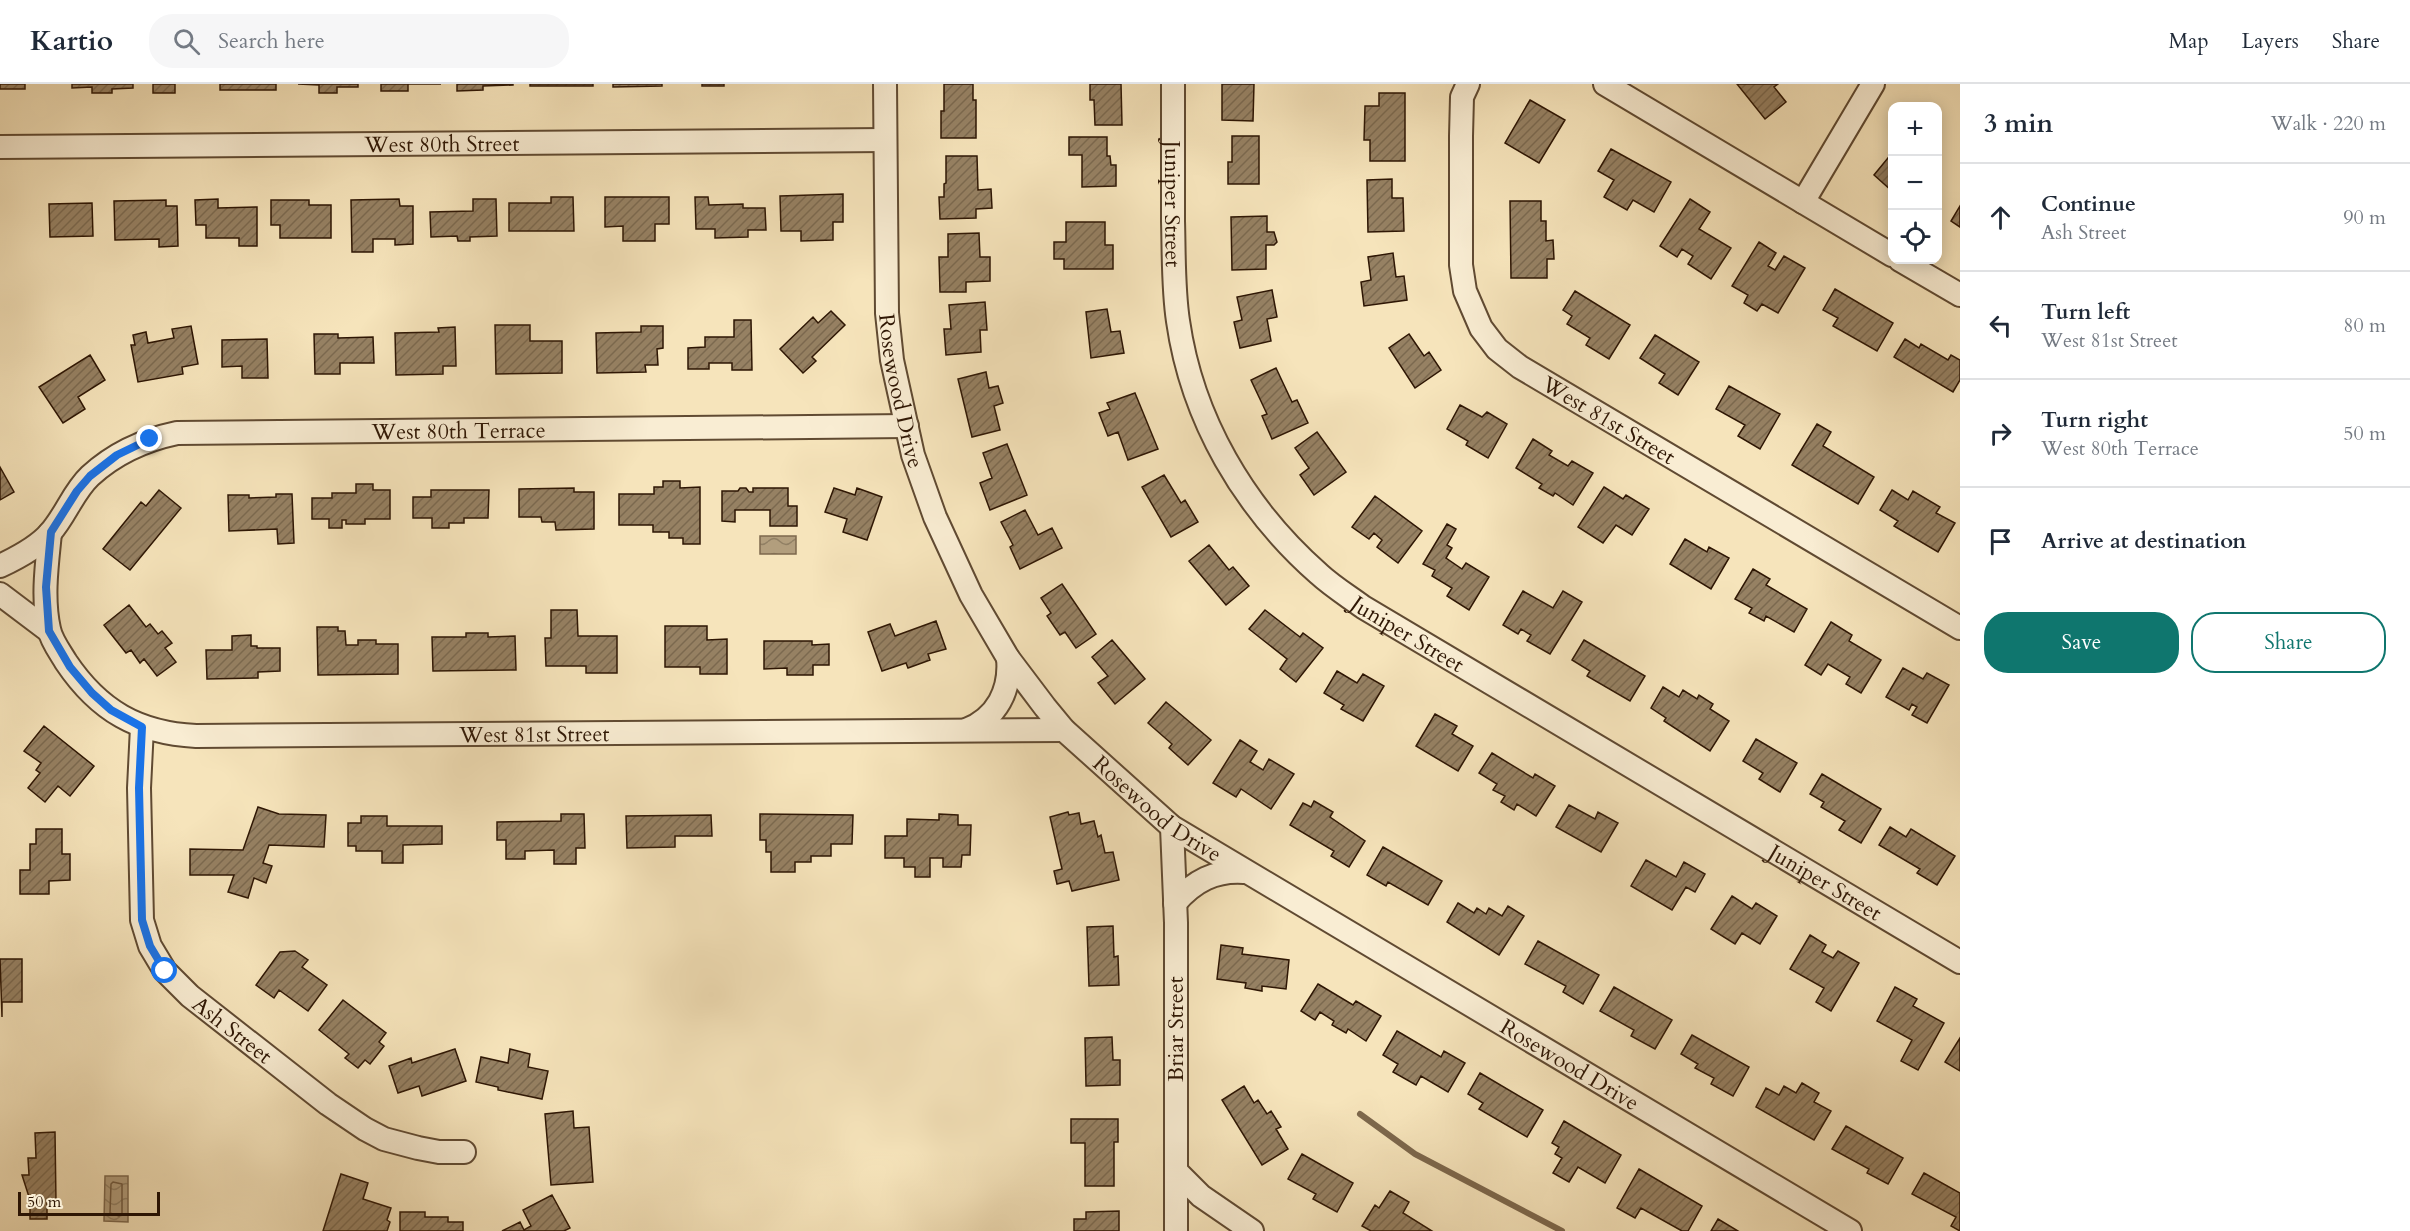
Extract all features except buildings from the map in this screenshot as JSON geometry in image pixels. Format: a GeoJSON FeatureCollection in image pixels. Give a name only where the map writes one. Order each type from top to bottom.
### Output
{"type":"FeatureCollection","features":[{"type":"Feature","properties":{"kind":"street","name":"Rosewood Drive"},"geometry":{"type":"LineString","coordinates":[[885,84],[887,313],[892,360],[913,455],[935,517],[972,595],[1008,658],[1064,730],[1172,826],[1244,872],[1850,1231]]}},
{"type":"Feature","properties":{"kind":"street","name":"Juniper Street"},"geometry":{"type":"LineString","coordinates":[[1173,84],[1174,262],[1178,320],[1189,372],[1203,416],[1221,452],[1245,493],[1279,535],[1319,575],[1363,607],[1960,962]]}},
{"type":"Feature","properties":{"kind":"street","name":"West 81st Street"},"geometry":{"type":"LineString","coordinates":[[1468,84],[1462,97],[1461,265],[1465,291],[1473,313],[1497,349],[1520,367],[1960,628]]}},
{"type":"Feature","properties":{"kind":"street"},"geometry":{"type":"LineString","coordinates":[[1605,84],[1888,252]]}},
{"type":"Feature","properties":{"kind":"street"},"geometry":{"type":"LineString","coordinates":[[1803,202],[1873,84]]}},
{"type":"Feature","properties":{"kind":"street","name":"West 80th Street"},"geometry":{"type":"LineString","coordinates":[[0,147],[885,140]]}},
{"type":"Feature","properties":{"kind":"street"},"geometry":{"type":"LineString","coordinates":[[1907,264],[1960,295]]}},
{"type":"Feature","properties":{"kind":"street","name":"West 80th Terrace"},"geometry":{"type":"LineString","coordinates":[[51,532],[77,491],[90,476],[117,455],[150,439],[177,434],[907,426]]}},
{"type":"Feature","properties":{"kind":"street","name":"West 81st Street"},"geometry":{"type":"LineString","coordinates":[[49,631],[46,587],[51,532]]}},
{"type":"Feature","properties":{"kind":"street"},"geometry":{"type":"LineString","coordinates":[[0,566],[20,555],[51,532]]}},
{"type":"Feature","properties":{"kind":"street","name":"West 81st Street"},"geometry":{"type":"LineString","coordinates":[[0,594],[49,631],[70,667],[92,693],[111,710],[142,727],[170,734],[196,736],[1064,730]]}},
{"type":"Feature","properties":{"kind":"street"},"geometry":{"type":"LineString","coordinates":[[963,731],[979,725],[997,708],[1008,683],[1008,658]]}},
{"type":"Feature","properties":{"kind":"street","name":"Ash Street"},"geometry":{"type":"LineString","coordinates":[[142,727],[139,788],[142,920],[150,946],[165,971],[190,996],[328,1104],[365,1129],[384,1139],[418,1148],[439,1152],[464,1152]]}},
{"type":"Feature","properties":{"kind":"street","name":"Briar Street"},"geometry":{"type":"LineString","coordinates":[[1172,826],[1175,903],[1176,1231]]}},
{"type":"Feature","properties":{"kind":"street"},"geometry":{"type":"LineString","coordinates":[[1175,903],[1188,889],[1203,879],[1227,871],[1244,872]]}},
{"type":"Feature","properties":{"kind":"street"},"geometry":{"type":"LineString","coordinates":[[1176,1171],[1201,1196],[1248,1229]]}},
{"type":"Feature","properties":{"kind":"street"},"geometry":{"type":"LineString","coordinates":[[1216,1231],[1248,1229]]}},
{"type":"Feature","properties":{"kind":"water"},"geometry":{"type":"Polygon","coordinates":[[[760,536],[796,536],[796,554],[760,554],[760,536]]]}},
{"type":"Feature","properties":{"kind":"water"},"geometry":{"type":"Polygon","coordinates":[[[105,1176],[128,1176],[128,1222],[104,1221],[105,1176]]]}},
{"type":"Feature","properties":{"kind":"waterway"},"geometry":{"type":"LineString","coordinates":[[1360,1114],[1415,1154],[1562,1231]]}},
{"type":"Feature","properties":{"kind":"route"},"geometry":{"type":"LineString","coordinates":[[150,439],[117,455],[90,476],[77,491],[51,532],[46,587],[49,631],[70,667],[80,681],[111,710],[142,727],[139,788],[139,890],[142,920],[150,946],[165,971]]}}]}
